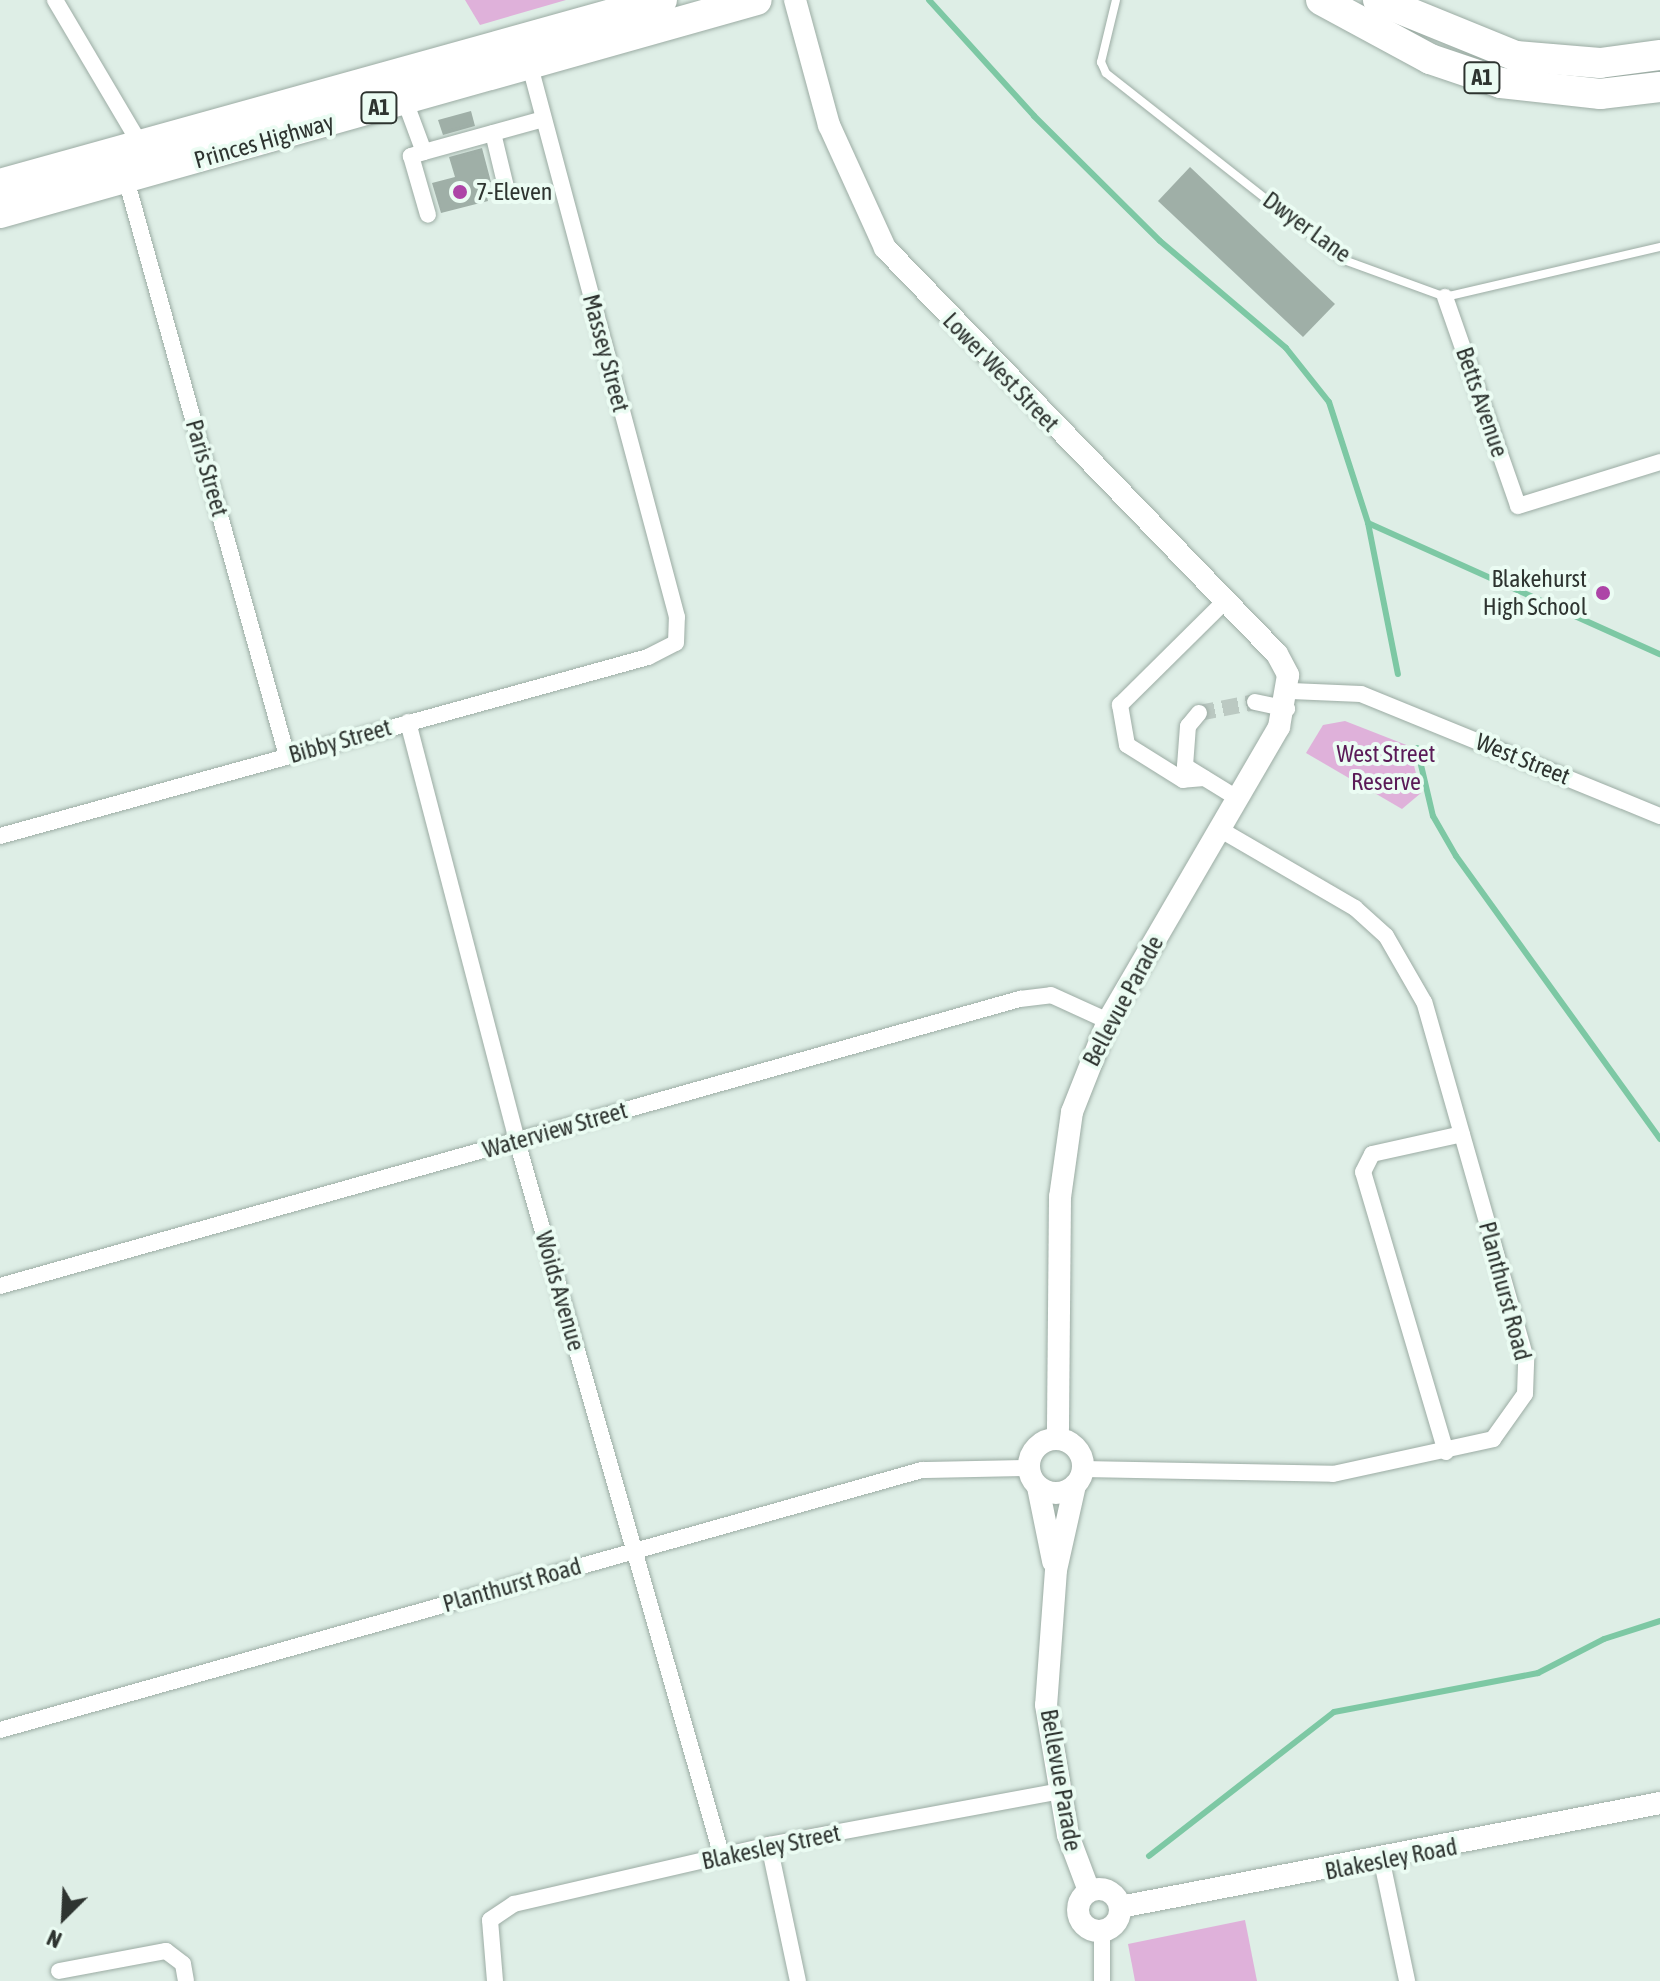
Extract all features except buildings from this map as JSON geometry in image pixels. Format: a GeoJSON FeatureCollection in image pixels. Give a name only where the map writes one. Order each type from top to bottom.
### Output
{"type":"FeatureCollection","features":[{"type":"Feature","properties":{"kind":"highway","name":"Princes Highway"},"geometry":{"type":"LineString","coordinates":[[0,184],[662,0]]}},
{"type":"Feature","properties":{"kind":"highway","name":"Princes Highway"},"geometry":{"type":"LineString","coordinates":[[0,213],[757,0]]}},
{"type":"Feature","properties":{"kind":"highway","name":"A1"},"geometry":{"type":"LineString","coordinates":[[1321,0],[1430,59],[1501,83],[1600,94],[1660,87]]}},
{"type":"Feature","properties":{"kind":"highway","name":"A1"},"geometry":{"type":"LineString","coordinates":[[1378,0],[1516,56],[1600,63],[1660,55]]}},
{"type":"Feature","properties":{"kind":"street"},"geometry":{"type":"LineString","coordinates":[[55,0],[140,144]]}},
{"type":"Feature","properties":{"kind":"street","name":"Lower West Street"},"geometry":{"type":"LineString","coordinates":[[795,0],[834,139],[885,248],[1277,654],[1289,700]]}},
{"type":"Feature","properties":{"kind":"street","name":"Massey Street"},"geometry":{"type":"LineString","coordinates":[[530,66],[677,640]]}},
{"type":"Feature","properties":{"kind":"street"},"geometry":{"type":"LineString","coordinates":[[405,101],[424,152]]}},
{"type":"Feature","properties":{"kind":"street"},"geometry":{"type":"LineString","coordinates":[[428,215],[411,156],[544,119]]}},
{"type":"Feature","properties":{"kind":"street"},"geometry":{"type":"LineString","coordinates":[[493,133],[506,187]]}},
{"type":"Feature","properties":{"kind":"street","name":"Paris Street"},"geometry":{"type":"LineString","coordinates":[[126,179],[287,756]]}},
{"type":"Feature","properties":{"kind":"street","name":"Betts Avenue"},"geometry":{"type":"LineString","coordinates":[[1445,297],[1518,506],[1660,462]]}},
{"type":"Feature","properties":{"kind":"street"},"geometry":{"type":"LineString","coordinates":[[1204,778],[1183,780],[1127,745],[1120,705],[1225,601]]}},
{"type":"Feature","properties":{"kind":"street","name":"Bibby Street"},"geometry":{"type":"LineString","coordinates":[[0,836],[648,657],[677,640]]}},
{"type":"Feature","properties":{"kind":"street","name":"West Street"},"geometry":{"type":"LineString","coordinates":[[1255,702],[1361,694],[1660,816]]}},
{"type":"Feature","properties":{"kind":"street","name":"Bellevue Parade"},"geometry":{"type":"LineString","coordinates":[[1058,1439],[1062,1168],[1089,1056],[1237,798],[1289,700]]}},
{"type":"Feature","properties":{"kind":"street"},"geometry":{"type":"LineString","coordinates":[[1199,713],[1181,753],[1204,778],[1237,798]]}},
{"type":"Feature","properties":{"kind":"street","name":"Woids Avenue"},"geometry":{"type":"LineString","coordinates":[[408,722],[517,1141],[722,1857]]}},
{"type":"Feature","properties":{"kind":"street","name":"Planthurst Road"},"geometry":{"type":"LineString","coordinates":[[1079,1477],[1333,1474],[1446,1452],[1503,1431],[1519,1409],[1527,1377],[1424,1002],[1386,936],[1355,908],[1219,829]]}},
{"type":"Feature","properties":{"kind":"street","name":"Waterview Street"},"geometry":{"type":"LineString","coordinates":[[0,1286],[1020,999],[1051,995],[1108,1021]]}},
{"type":"Feature","properties":{"kind":"street"},"geometry":{"type":"LineString","coordinates":[[1446,1452],[1363,1172],[1372,1154],[1462,1134]]}},
{"type":"Feature","properties":{"kind":"street"},"geometry":{"type":"LineString","coordinates":[[1058,1439],[1078,1450],[1079,1477],[1056,1493],[1033,1477],[1037,1446],[1058,1439]]}},
{"type":"Feature","properties":{"kind":"street","name":"Planthurst Road"},"geometry":{"type":"LineString","coordinates":[[0,1730],[922,1470],[1033,1477]]}},
{"type":"Feature","properties":{"kind":"street","name":"Bellevue Parade"},"geometry":{"type":"LineString","coordinates":[[1033,1477],[1056,1570]]}},
{"type":"Feature","properties":{"kind":"street","name":"Bellevue Parade"},"geometry":{"type":"LineString","coordinates":[[1079,1477],[1056,1570],[1046,1705],[1059,1791],[1078,1877],[1089,1891]]}},
{"type":"Feature","properties":{"kind":"street","name":"Blakesley Street"},"geometry":{"type":"LineString","coordinates":[[495,1981],[490,1920],[514,1904],[769,1845],[1059,1791]]}},
{"type":"Feature","properties":{"kind":"street","name":"Blakesley Road"},"geometry":{"type":"LineString","coordinates":[[1120,1907],[1382,1862],[1660,1803]]}},
{"type":"Feature","properties":{"kind":"street"},"geometry":{"type":"LineString","coordinates":[[769,1845],[798,1981]]}},
{"type":"Feature","properties":{"kind":"street"},"geometry":{"type":"LineString","coordinates":[[1382,1862],[1407,1981]]}},
{"type":"Feature","properties":{"kind":"street"},"geometry":{"type":"LineString","coordinates":[[1089,1891],[1110,1892],[1120,1907],[1117,1921],[1102,1931],[1078,1916],[1089,1891]]}},
{"type":"Feature","properties":{"kind":"street"},"geometry":{"type":"LineString","coordinates":[[1102,1931],[1102,1981]]}},
{"type":"Feature","properties":{"kind":"street"},"geometry":{"type":"LineString","coordinates":[[59,1971],[166,1951],[179,1958],[186,1981]]}},
{"type":"Feature","properties":{"kind":"lane","name":"Dwyer Lane"},"geometry":{"type":"LineString","coordinates":[[1116,0],[1101,62],[1106,73],[1344,260],[1445,297]]}},
{"type":"Feature","properties":{"kind":"lane"},"geometry":{"type":"LineString","coordinates":[[1445,297],[1660,247]]}},
{"type":"Feature","properties":{"kind":"green space"},"geometry":{"type":"Polygon","coordinates":[[[465,0],[566,0],[480,25],[465,0]]]}},
{"type":"Feature","properties":{"kind":"green space","name":"West Street Reserve"},"geometry":{"type":"Polygon","coordinates":[[[1345,721],[1409,746],[1421,793],[1402,809],[1306,753],[1323,725],[1345,721]]]}},
{"type":"Feature","properties":{"kind":"green space"},"geometry":{"type":"Polygon","coordinates":[[[1245,1920],[1257,1981],[1135,1981],[1128,1944],[1245,1920]]]}},
{"type":"Feature","properties":{"kind":"waterway"},"geometry":{"type":"LineString","coordinates":[[929,0],[1034,116],[1160,241],[1286,348],[1329,402],[1368,523],[1398,674]]}},
{"type":"Feature","properties":{"kind":"waterway"},"geometry":{"type":"LineString","coordinates":[[1368,523],[1660,654]]}},
{"type":"Feature","properties":{"kind":"waterway"},"geometry":{"type":"LineString","coordinates":[[1417,748],[1433,816],[1456,856],[1660,1139]]}},
{"type":"Feature","properties":{"kind":"waterway"},"geometry":{"type":"LineString","coordinates":[[1149,1856],[1334,1712],[1538,1673],[1604,1639],[1660,1621]]}},
{"type":"Feature","properties":{"kind":"tunnel"},"geometry":{"type":"LineString","coordinates":[[1199,713],[1255,702]]}},
{"type":"Feature","properties":{"kind":"place","name":"7-Eleven"},"geometry":{"type":"Point","coordinates":[460,192]}},
{"type":"Feature","properties":{"kind":"place","name":"Blakehurst High School"},"geometry":{"type":"Point","coordinates":[1603,593]}}]}
